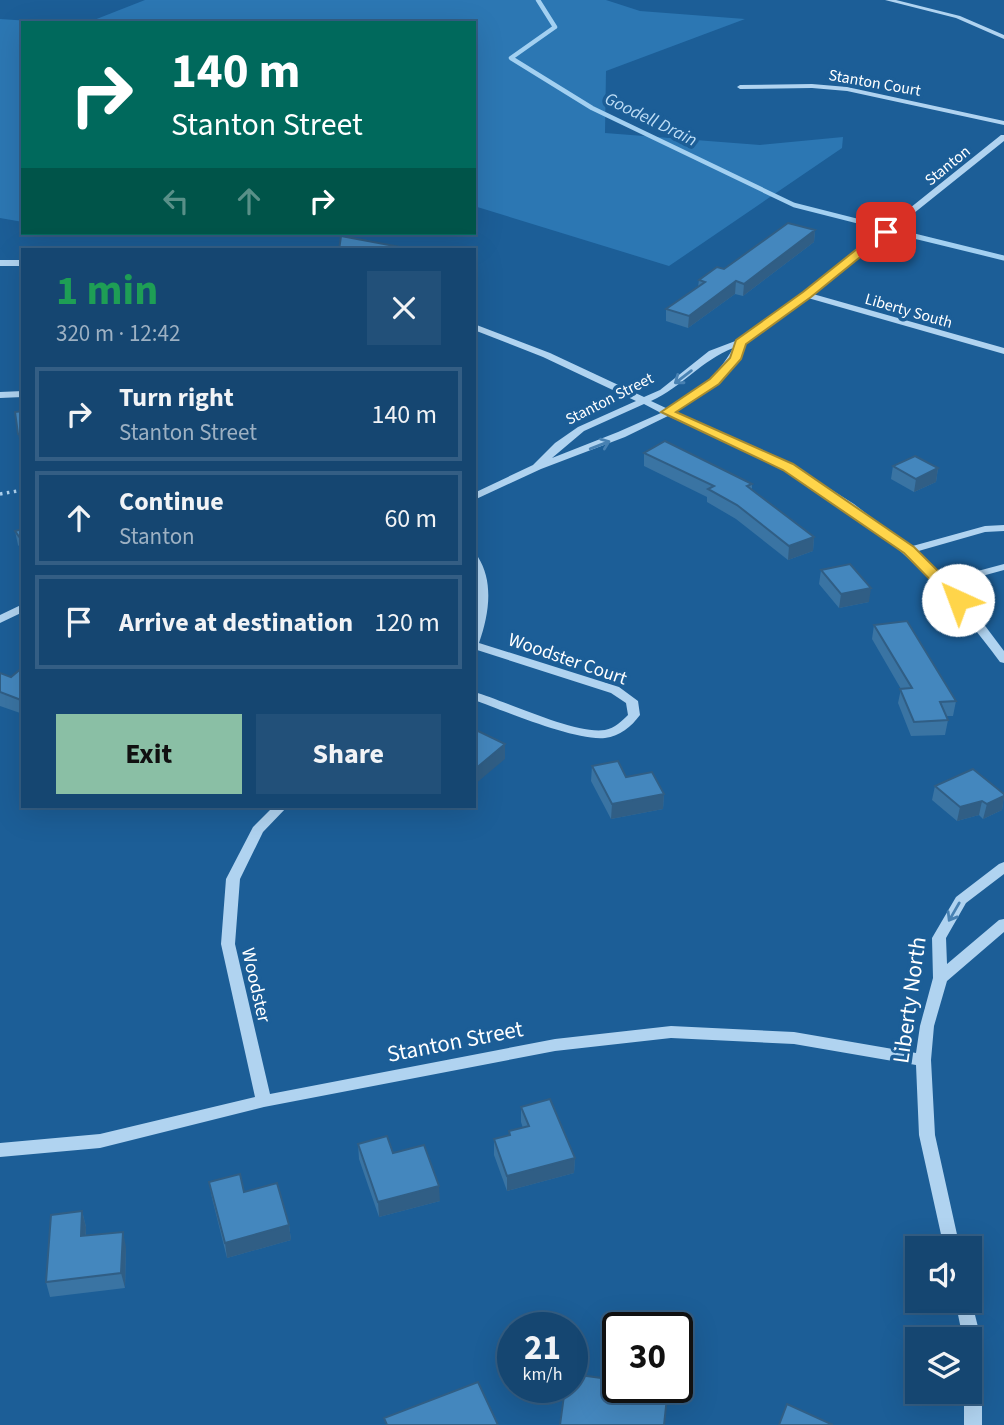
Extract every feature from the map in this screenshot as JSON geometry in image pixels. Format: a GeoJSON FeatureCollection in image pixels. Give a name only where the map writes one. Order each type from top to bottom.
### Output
{"type":"FeatureCollection","features":[{"type":"Feature","properties":{"kind":"street"},"geometry":{"type":"LineString","coordinates":[[888,0],[950,15],[1004,37]]}},
{"type":"Feature","properties":{"kind":"street","name":"Stanton Court"},"geometry":{"type":"LineString","coordinates":[[740,86],[846,89],[1004,123]]}},
{"type":"Feature","properties":{"kind":"street","name":"Stanton"},"geometry":{"type":"LineString","coordinates":[[741,342],[807,295],[1004,137]]}},
{"type":"Feature","properties":{"kind":"street"},"geometry":{"type":"LineString","coordinates":[[0,262],[21,262]]}},
{"type":"Feature","properties":{"kind":"street","name":"Liberty South"},"geometry":{"type":"LineString","coordinates":[[807,295],[1004,351]]}},
{"type":"Feature","properties":{"kind":"street"},"geometry":{"type":"LineString","coordinates":[[476,328],[788,467],[909,550],[944,583],[987,634],[1004,659]]}},
{"type":"Feature","properties":{"kind":"street","name":"Stanton Street"},"geometry":{"type":"LineString","coordinates":[[536,468],[559,445],[582,429],[663,392],[712,353],[741,342]]}},
{"type":"Feature","properties":{"kind":"street","name":"Stanton Street"},"geometry":{"type":"LineString","coordinates":[[476,496],[536,468],[606,443],[667,412],[714,381],[735,359],[741,342]]}},
{"type":"Feature","properties":{"kind":"street"},"geometry":{"type":"LineString","coordinates":[[0,395],[21,394]]}},
{"type":"Feature","properties":{"kind":"street"},"geometry":{"type":"LineString","coordinates":[[909,550],[985,528],[1004,528]]}},
{"type":"Feature","properties":{"kind":"street"},"geometry":{"type":"LineString","coordinates":[[476,562],[481,568],[483,594],[476,632]]}},
{"type":"Feature","properties":{"kind":"street"},"geometry":{"type":"LineString","coordinates":[[944,583],[1004,567]]}},
{"type":"Feature","properties":{"kind":"street"},"geometry":{"type":"LineString","coordinates":[[0,620],[21,608]]}},
{"type":"Feature","properties":{"kind":"street","name":"Woodster Court"},"geometry":{"type":"LineString","coordinates":[[476,644],[615,690],[632,701],[634,715],[629,722],[611,732],[588,733],[476,697]]}},
{"type":"Feature","properties":{"kind":"street","name":"Woodster"},"geometry":{"type":"LineString","coordinates":[[264,1101],[228,944],[233,879],[258,830],[279,808]]}},
{"type":"Feature","properties":{"kind":"street","name":"Liberty North"},"geometry":{"type":"LineString","coordinates":[[949,1236],[927,1135],[923,1060],[927,1026],[940,978],[939,938],[961,900],[995,871],[1004,867]]}},
{"type":"Feature","properties":{"kind":"street"},"geometry":{"type":"LineString","coordinates":[[940,978],[1004,924]]}},
{"type":"Feature","properties":{"kind":"street","name":"Stanton Street"},"geometry":{"type":"LineString","coordinates":[[0,1150],[100,1140],[264,1101],[555,1045],[671,1032],[794,1038],[923,1060]]}},
{"type":"Feature","properties":{"kind":"street"},"geometry":{"type":"LineString","coordinates":[[967,1313],[973,1343],[973,1425]]}},
{"type":"Feature","properties":{"kind":"path"},"geometry":{"type":"LineString","coordinates":[[0,494],[21,490]]}},
{"type":"Feature","properties":{"kind":"shaded area"},"geometry":{"type":"Polygon","coordinates":[[[145,0],[606,0],[640,11],[745,19],[606,71],[605,133],[760,145],[843,137],[842,148],[669,266],[476,207],[476,21],[85,21],[145,0]]]}},
{"type":"Feature","properties":{"kind":"shaded area"},"geometry":{"type":"Polygon","coordinates":[[[0,19],[30,21],[21,21],[21,222],[0,218],[0,19]]]}},
{"type":"Feature","properties":{"kind":"building"},"geometry":{"type":"Polygon","coordinates":[[[788,223],[815,230],[744,284],[736,281],[689,316],[666,309],[705,282],[699,280],[717,267],[724,269],[788,223]]]}},
{"type":"Feature","properties":{"kind":"building"},"geometry":{"type":"Polygon","coordinates":[[[341,236],[405,248],[339,248],[341,236]]]}},
{"type":"Feature","properties":{"kind":"building"},"geometry":{"type":"Polygon","coordinates":[[[21,411],[21,434],[18,434],[15,412],[21,411]]]}},
{"type":"Feature","properties":{"kind":"building"},"geometry":{"type":"Polygon","coordinates":[[[665,441],[752,484],[747,486],[814,537],[789,546],[737,505],[708,489],[714,486],[644,453],[665,441]]]}},
{"type":"Feature","properties":{"kind":"building"},"geometry":{"type":"Polygon","coordinates":[[[915,456],[938,468],[916,479],[893,466],[915,456]]]}},
{"type":"Feature","properties":{"kind":"building"},"geometry":{"type":"Polygon","coordinates":[[[850,564],[871,588],[841,594],[821,570],[850,564]]]}},
{"type":"Feature","properties":{"kind":"building"},"geometry":{"type":"Polygon","coordinates":[[[907,621],[956,701],[940,702],[948,720],[914,722],[900,689],[912,688],[874,625],[907,621]]]}},
{"type":"Feature","properties":{"kind":"building"},"geometry":{"type":"Polygon","coordinates":[[[21,669],[21,700],[0,692],[0,673],[11,677],[21,669]]]}},
{"type":"Feature","properties":{"kind":"building"},"geometry":{"type":"Polygon","coordinates":[[[476,730],[505,744],[476,768],[476,730]]]}},
{"type":"Feature","properties":{"kind":"building"},"geometry":{"type":"Polygon","coordinates":[[[618,761],[626,777],[652,772],[664,794],[612,804],[592,766],[618,761]]]}},
{"type":"Feature","properties":{"kind":"building"},"geometry":{"type":"Polygon","coordinates":[[[973,769],[1004,796],[987,804],[982,801],[960,807],[935,786],[973,769]]]}},
{"type":"Feature","properties":{"kind":"building"},"geometry":{"type":"Polygon","coordinates":[[[550,1099],[575,1158],[507,1176],[494,1139],[510,1135],[509,1131],[529,1126],[521,1107],[550,1099]]]}},
{"type":"Feature","properties":{"kind":"building"},"geometry":{"type":"Polygon","coordinates":[[[387,1136],[393,1153],[424,1145],[439,1186],[378,1202],[358,1144],[387,1136]]]}},
{"type":"Feature","properties":{"kind":"building"},"geometry":{"type":"Polygon","coordinates":[[[240,1174],[244,1192],[277,1183],[289,1225],[225,1243],[209,1182],[240,1174]]]}},
{"type":"Feature","properties":{"kind":"building"},"geometry":{"type":"Polygon","coordinates":[[[82,1211],[81,1236],[123,1232],[121,1273],[46,1282],[51,1215],[82,1211]]]}},
{"type":"Feature","properties":{"kind":"building"},"geometry":{"type":"Polygon","coordinates":[[[588,1376],[602,1378],[602,1403],[666,1403],[664,1425],[560,1425],[563,1403],[588,1403],[588,1376]]]}},
{"type":"Feature","properties":{"kind":"building"},"geometry":{"type":"Polygon","coordinates":[[[478,1382],[498,1425],[387,1425],[384,1418],[478,1382]]]}},
{"type":"Feature","properties":{"kind":"building"},"geometry":{"type":"Polygon","coordinates":[[[787,1404],[833,1425],[779,1425],[787,1404]]]}},
{"type":"Feature","properties":{"kind":"waterway","name":"Goodell Drain"},"geometry":{"type":"LineString","coordinates":[[538,0],[555,27],[511,58],[592,108],[794,205],[865,223]]}},
{"type":"Feature","properties":{"kind":"waterway","name":"Goodell Drain"},"geometry":{"type":"LineString","coordinates":[[910,235],[1004,258]]}},
{"type":"Feature","properties":{"kind":"route"},"geometry":{"type":"LineString","coordinates":[[886,232],[807,295],[741,342],[735,359],[714,381],[667,412],[788,467],[909,550],[958,600]]}}]}
